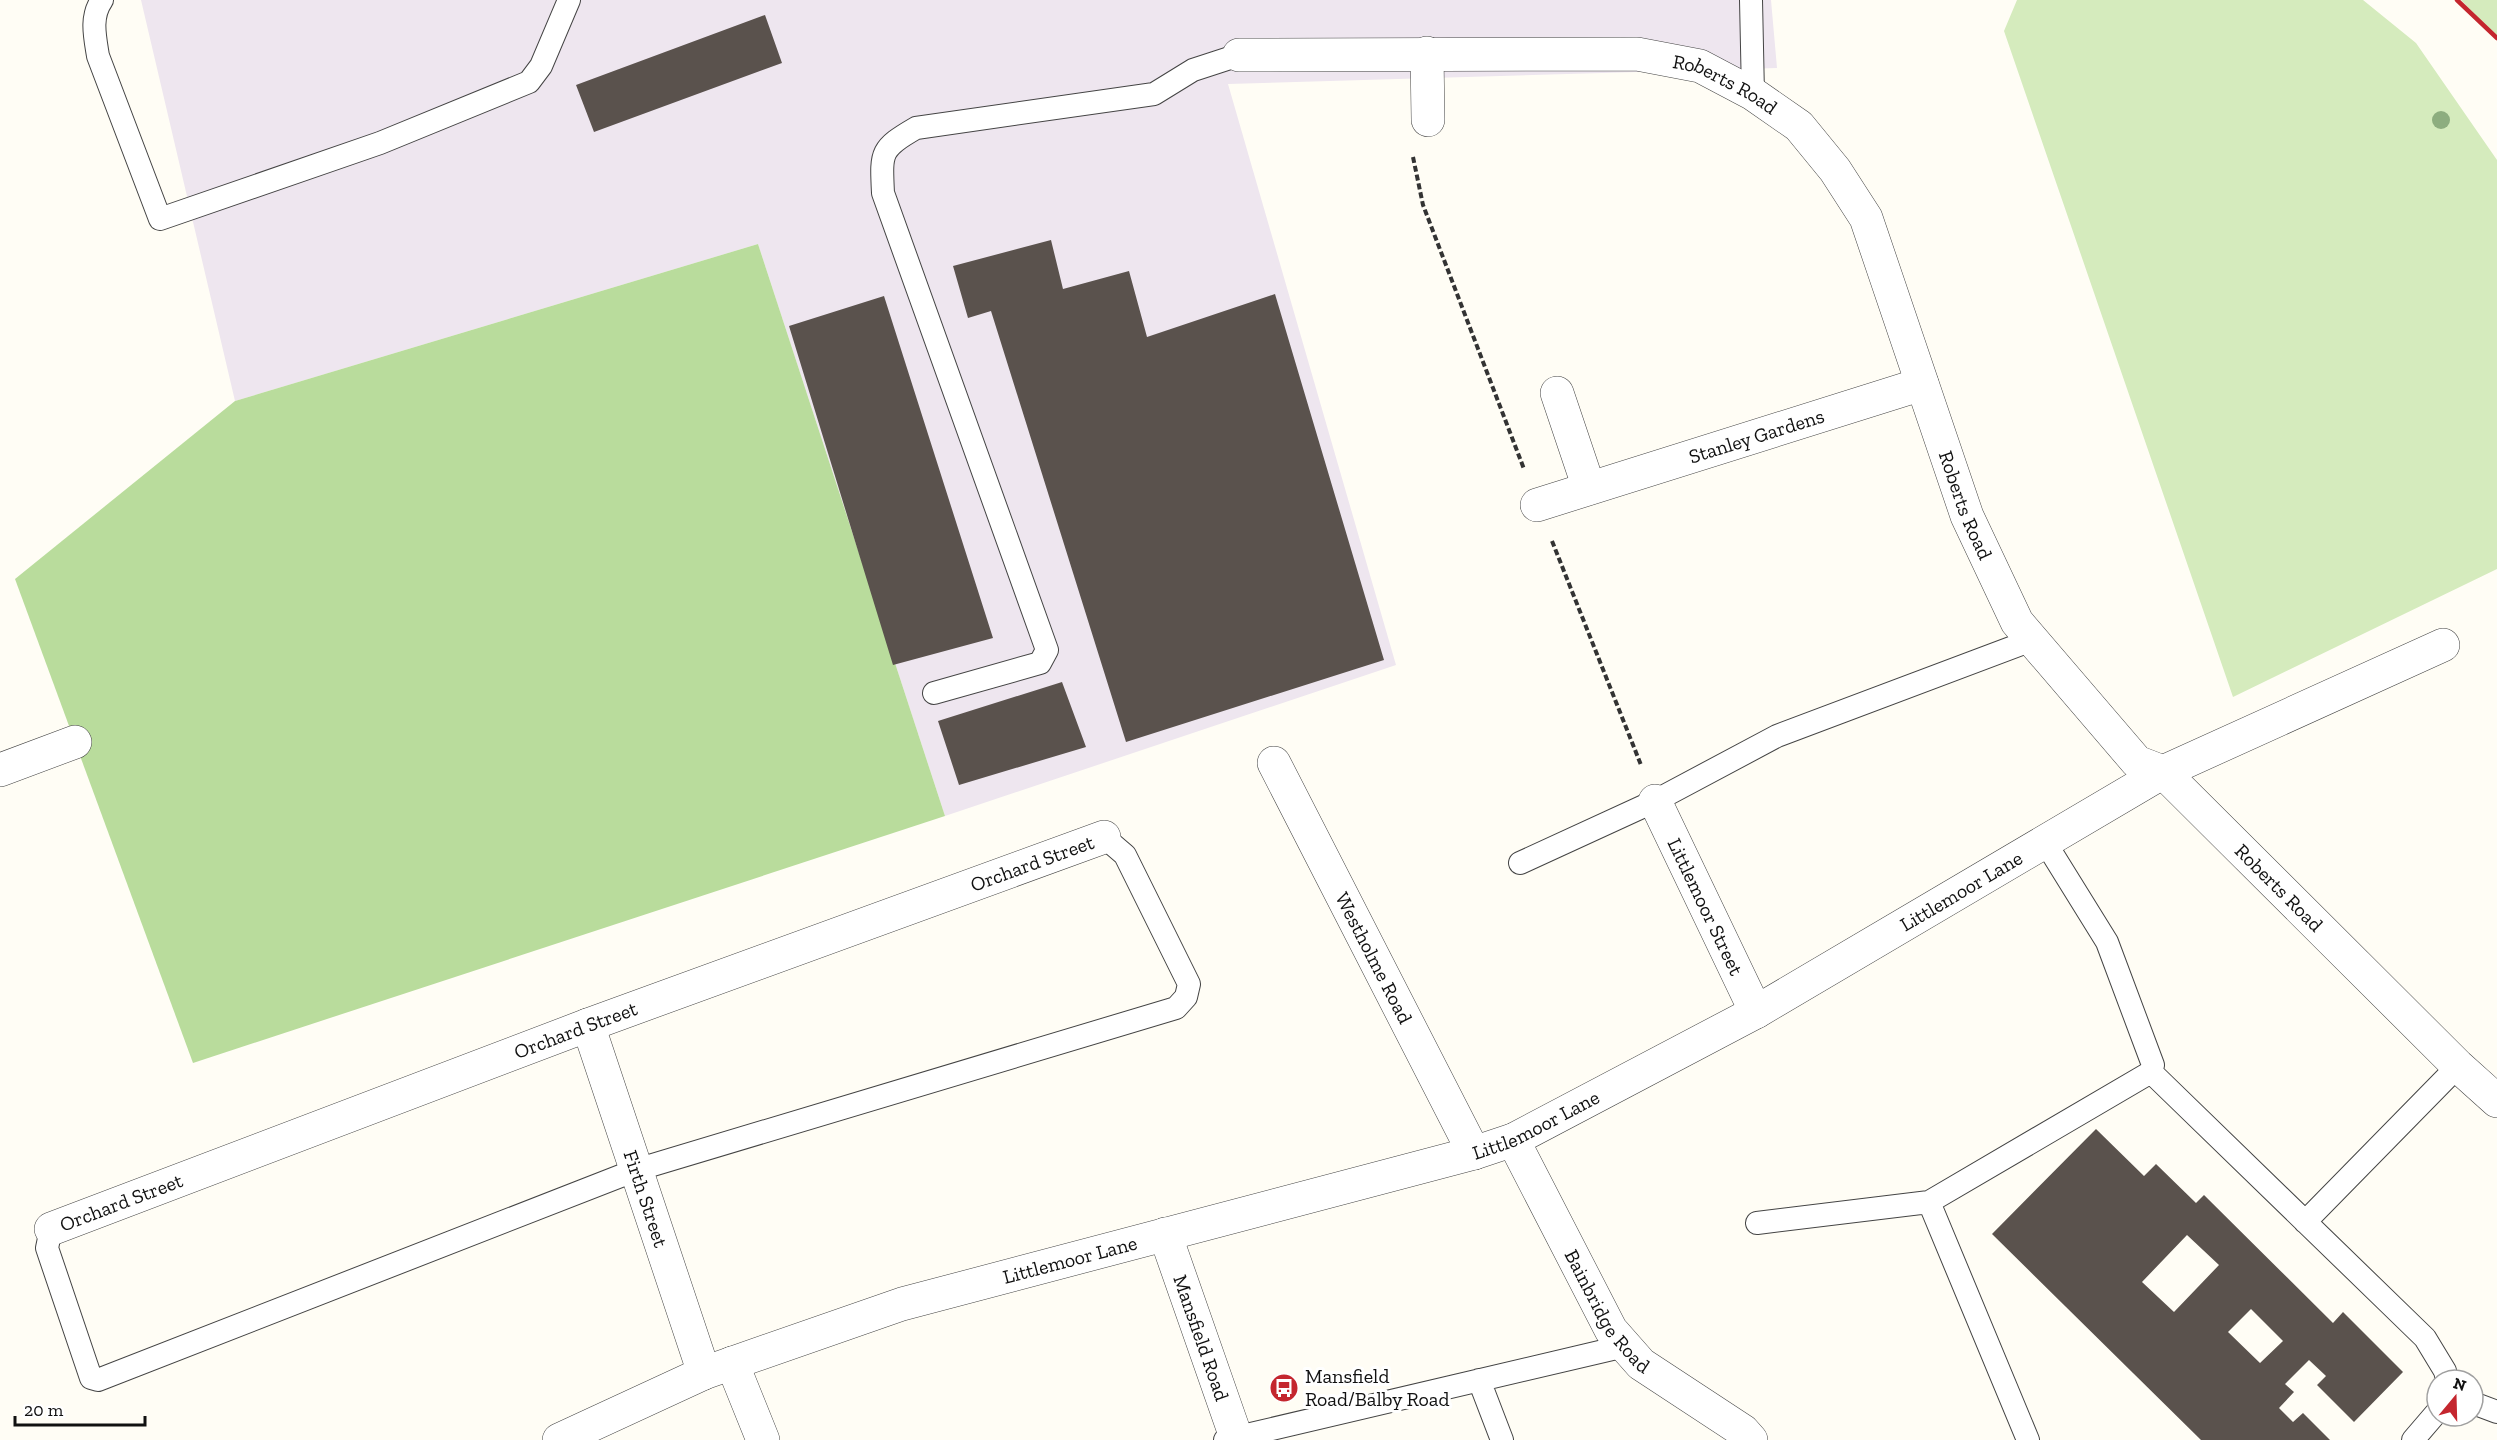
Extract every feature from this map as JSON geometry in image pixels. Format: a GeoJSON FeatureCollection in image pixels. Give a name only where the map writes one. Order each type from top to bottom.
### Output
{"type":"FeatureCollection","features":[{"type":"Feature","properties":{"kind":"street"},"geometry":{"type":"LineString","coordinates":[[1427,53],[1428,120]]}},
{"type":"Feature","properties":{"kind":"street","name":"Roberts Road"},"geometry":{"type":"LineString","coordinates":[[1239,55],[1637,54],[1700,66],[1753,94],[1799,126],[1835,170],[1866,218],[1967,516],[2017,622],[2138,762],[2163,772],[2458,1066],[2497,1101]]}},
{"type":"Feature","properties":{"kind":"street","name":"Stanley Gardens"},"geometry":{"type":"LineString","coordinates":[[1537,505],[1922,384]]}},
{"type":"Feature","properties":{"kind":"street"},"geometry":{"type":"LineString","coordinates":[[1557,393],[1589,488]]}},
{"type":"Feature","properties":{"kind":"street","name":"Littlemoor Lane"},"geometry":{"type":"LineString","coordinates":[[559,1440],[718,1368],[902,1304],[1474,1153],[1513,1140],[1756,1012],[2163,772],[2443,645]]}},
{"type":"Feature","properties":{"kind":"street"},"geometry":{"type":"LineString","coordinates":[[0,770],[75,742]]}},
{"type":"Feature","properties":{"kind":"street","name":"Westholme Road"},"geometry":{"type":"LineString","coordinates":[[1274,764],[1474,1153]]}},
{"type":"Feature","properties":{"kind":"street","name":"Littlemoor Street"},"geometry":{"type":"LineString","coordinates":[[1655,801],[1756,1012]]}},
{"type":"Feature","properties":{"kind":"street","name":"Orchard Street"},"geometry":{"type":"LineString","coordinates":[[51,1229],[588,1025],[1104,837]]}},
{"type":"Feature","properties":{"kind":"street","name":"Firth Street"},"geometry":{"type":"LineString","coordinates":[[588,1025],[636,1170],[718,1368],[762,1440]]}},
{"type":"Feature","properties":{"kind":"street","name":"Bainbridge Road"},"geometry":{"type":"LineString","coordinates":[[1513,1140],[1611,1330],[1641,1364],[1743,1431],[1751,1440]]}},
{"type":"Feature","properties":{"kind":"street","name":"Mansfield Road"},"geometry":{"type":"LineString","coordinates":[[1165,1234],[1233,1439]]}},
{"type":"Feature","properties":{"kind":"lane"},"geometry":{"type":"LineString","coordinates":[[102,0],[95,10],[94,33],[98,56],[160,219],[380,143],[529,82],[541,66],[569,0]]}},
{"type":"Feature","properties":{"kind":"lane"},"geometry":{"type":"LineString","coordinates":[[1751,0],[1753,94]]}},
{"type":"Feature","properties":{"kind":"lane"},"geometry":{"type":"LineString","coordinates":[[934,693],[1040,663],[1047,651],[883,193],[882,162],[891,142],[916,128],[1154,94],[1193,70],[1239,55]]}},
{"type":"Feature","properties":{"kind":"lane"},"geometry":{"type":"LineString","coordinates":[[1520,863],[1655,801],[1777,736],[2032,640]]}},
{"type":"Feature","properties":{"kind":"lane"},"geometry":{"type":"LineString","coordinates":[[51,1229],[48,1248],[91,1378],[98,1380],[636,1170],[1176,1008],[1186,997],[1189,984],[1125,855],[1104,837]]}},
{"type":"Feature","properties":{"kind":"lane"},"geometry":{"type":"LineString","coordinates":[[1756,1223],[1929,1202],[2151,1072],[2153,1065],[2107,942],[2045,842]]}},
{"type":"Feature","properties":{"kind":"lane"},"geometry":{"type":"LineString","coordinates":[[2305,1222],[2458,1066]]}},
{"type":"Feature","properties":{"kind":"lane"},"geometry":{"type":"LineString","coordinates":[[2151,1072],[2425,1338],[2443,1368]]}},
{"type":"Feature","properties":{"kind":"lane"},"geometry":{"type":"LineString","coordinates":[[1929,1202],[2028,1440]]}},
{"type":"Feature","properties":{"kind":"lane"},"geometry":{"type":"LineString","coordinates":[[1233,1439],[1625,1346]]}},
{"type":"Feature","properties":{"kind":"lane"},"geometry":{"type":"LineString","coordinates":[[1479,1380],[1502,1440]]}},
{"type":"Feature","properties":{"kind":"lane"},"geometry":{"type":"LineString","coordinates":[[2413,1440],[2425,1426]]}},
{"type":"Feature","properties":{"kind":"path"},"geometry":{"type":"LineString","coordinates":[[1428,120],[1411,146],[1423,205],[1537,505],[1655,801]]}},
{"type":"Feature","properties":{"kind":"shaded area"},"geometry":{"type":"Polygon","coordinates":[[[141,0],[1771,0],[1777,68],[1228,84],[1396,665],[945,816],[758,244],[235,401],[141,0]]]}},
{"type":"Feature","properties":{"kind":"green space"},"geometry":{"type":"Polygon","coordinates":[[[2017,0],[2363,0],[2416,43],[2497,160],[2497,569],[2233,697],[2004,31],[2017,0]]]}},
{"type":"Feature","properties":{"kind":"green space"},"geometry":{"type":"Polygon","coordinates":[[[2461,0],[2497,0],[2497,38],[2461,0]]]}},
{"type":"Feature","properties":{"kind":"green space"},"geometry":{"type":"Polygon","coordinates":[[[758,244],[945,816],[193,1063],[15,579],[235,401],[758,244]]]}},
{"type":"Feature","properties":{"kind":"building"},"geometry":{"type":"Polygon","coordinates":[[[765,15],[782,63],[594,132],[576,85],[765,15]]]}},
{"type":"Feature","properties":{"kind":"building"},"geometry":{"type":"Polygon","coordinates":[[[1051,240],[1063,289],[1129,271],[1147,337],[1275,294],[1384,660],[1126,742],[991,311],[968,318],[953,266],[1051,240]]]}},
{"type":"Feature","properties":{"kind":"building"},"geometry":{"type":"Polygon","coordinates":[[[884,296],[993,638],[893,665],[789,326],[884,296]]]}},
{"type":"Feature","properties":{"kind":"building"},"geometry":{"type":"Polygon","coordinates":[[[1062,682],[1086,747],[959,785],[938,721],[1062,682]]]}},
{"type":"Feature","properties":{"kind":"building"},"geometry":{"type":"Polygon","coordinates":[[[2096,1129],[2144,1176],[2156,1164],[2196,1203],[2204,1195],[2333,1323],[2343,1312],[2403,1372],[2354,1422],[2317,1385],[2326,1376],[2309,1360],[2285,1384],[2294,1392],[2279,1408],[2293,1422],[2303,1413],[2330,1440],[2201,1440],[1992,1234],[2096,1129]],[[2187,1235],[2142,1282],[2174,1312],[2219,1265],[2187,1235]],[[2251,1309],[2228,1332],[2260,1363],[2283,1341],[2251,1309]]]}},
{"type":"Feature","properties":{"kind":"railway"},"geometry":{"type":"LineString","coordinates":[[2457,0],[2497,38]]}},
{"type":"Feature","properties":{"kind":"place","name":"Mansfield Road/Balby Road"},"geometry":{"type":"Point","coordinates":[1284,1388]}}]}
